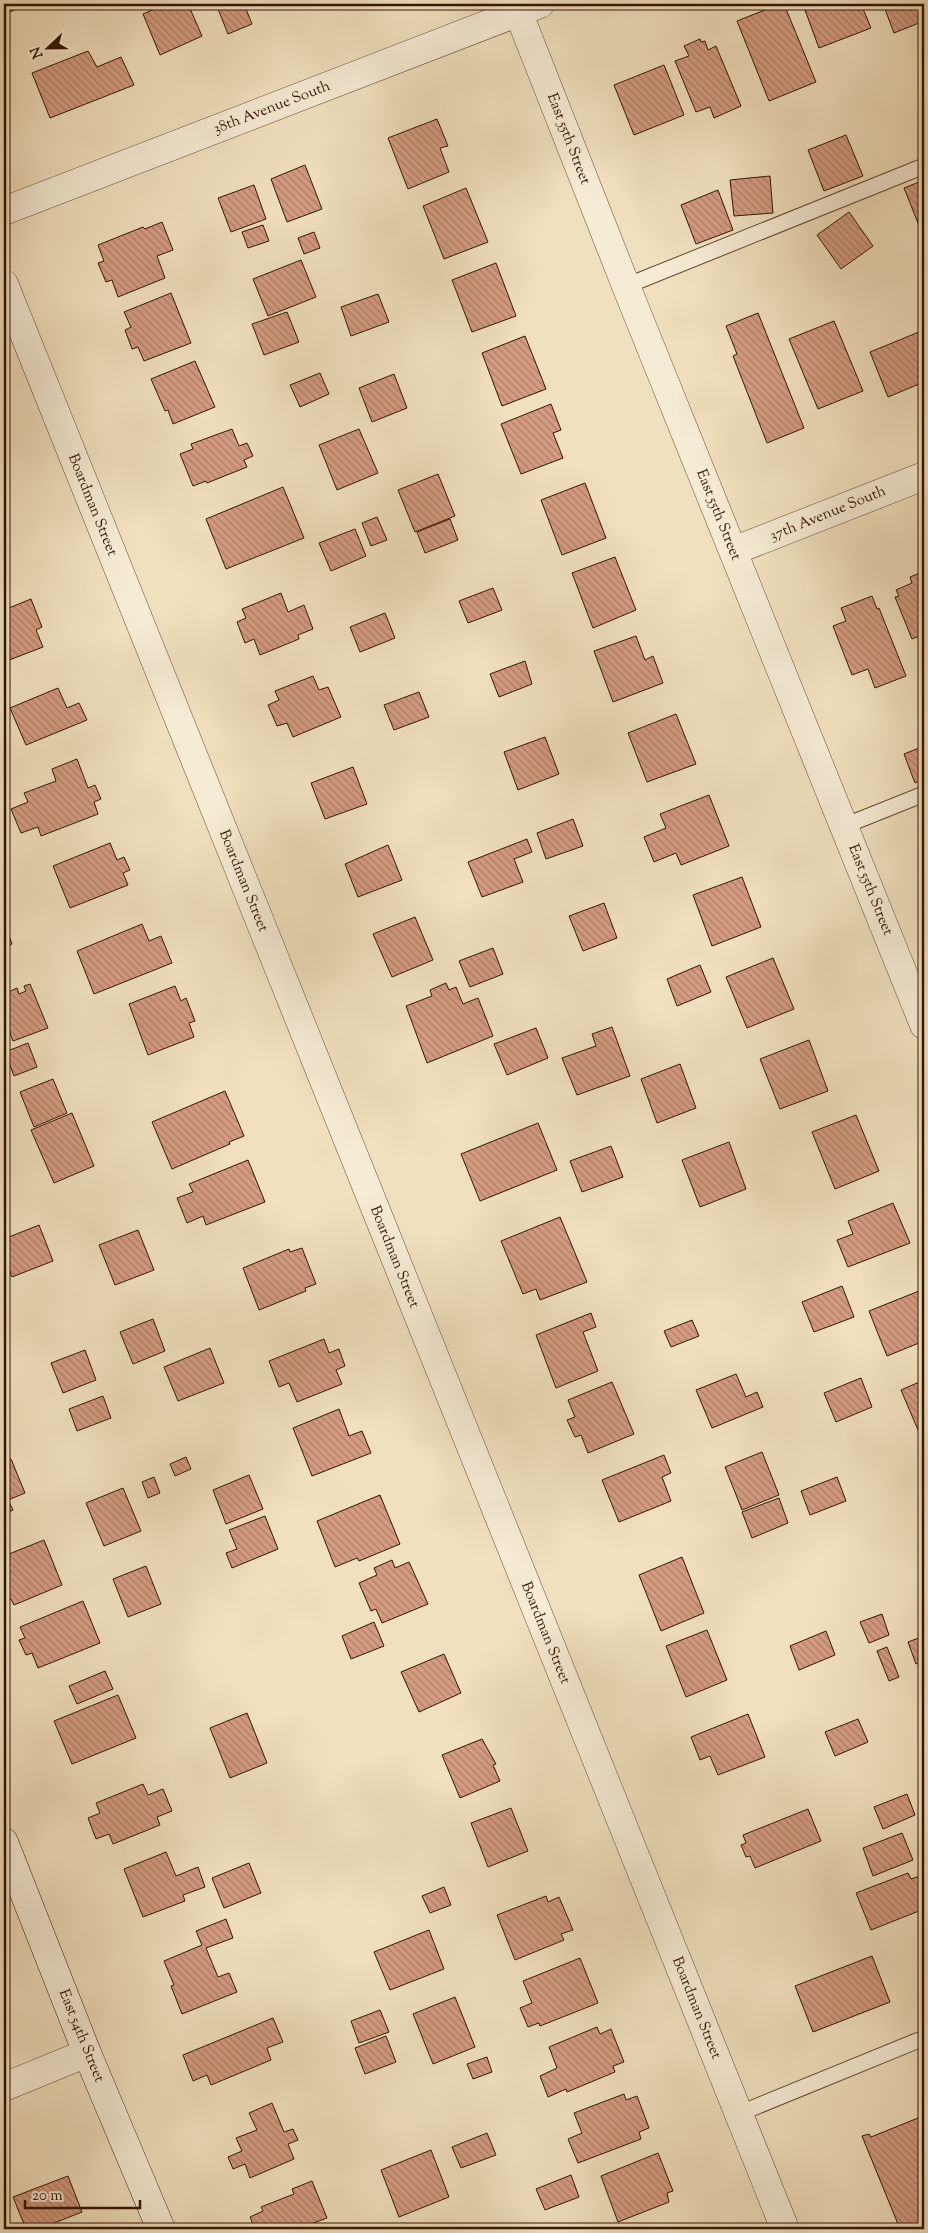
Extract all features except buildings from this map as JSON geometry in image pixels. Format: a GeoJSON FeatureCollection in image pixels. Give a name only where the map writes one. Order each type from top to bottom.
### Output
{"type":"FeatureCollection","features":[{"type":"Feature","properties":{"kind":"street","name":"38th Avenue South"},"geometry":{"type":"LineString","coordinates":[[4,211],[524,7]]}},
{"type":"Feature","properties":{"kind":"street","name":"East 55th Street"},"geometry":{"type":"LineString","coordinates":[[524,7],[626,286],[924,1025]]}},
{"type":"Feature","properties":{"kind":"street","name":"Boardman Street"},"geometry":{"type":"LineString","coordinates":[[4,284],[785,2229]]}},
{"type":"Feature","properties":{"kind":"street","name":"37th Avenue South"},"geometry":{"type":"LineString","coordinates":[[733,551],[924,476]]}},
{"type":"Feature","properties":{"kind":"street","name":"East 54th Street"},"geometry":{"type":"LineString","coordinates":[[4,1842],[88,2054],[161,2229]]}},
{"type":"Feature","properties":{"kind":"street"},"geometry":{"type":"LineString","coordinates":[[4,2087],[88,2054]]}},
{"type":"Feature","properties":{"kind":"lane"},"geometry":{"type":"LineString","coordinates":[[626,286],[924,166]]}},
{"type":"Feature","properties":{"kind":"lane"},"geometry":{"type":"LineString","coordinates":[[844,826],[924,794]]}},
{"type":"Feature","properties":{"kind":"lane"},"geometry":{"type":"LineString","coordinates":[[738,2114],[924,2038]]}}]}
